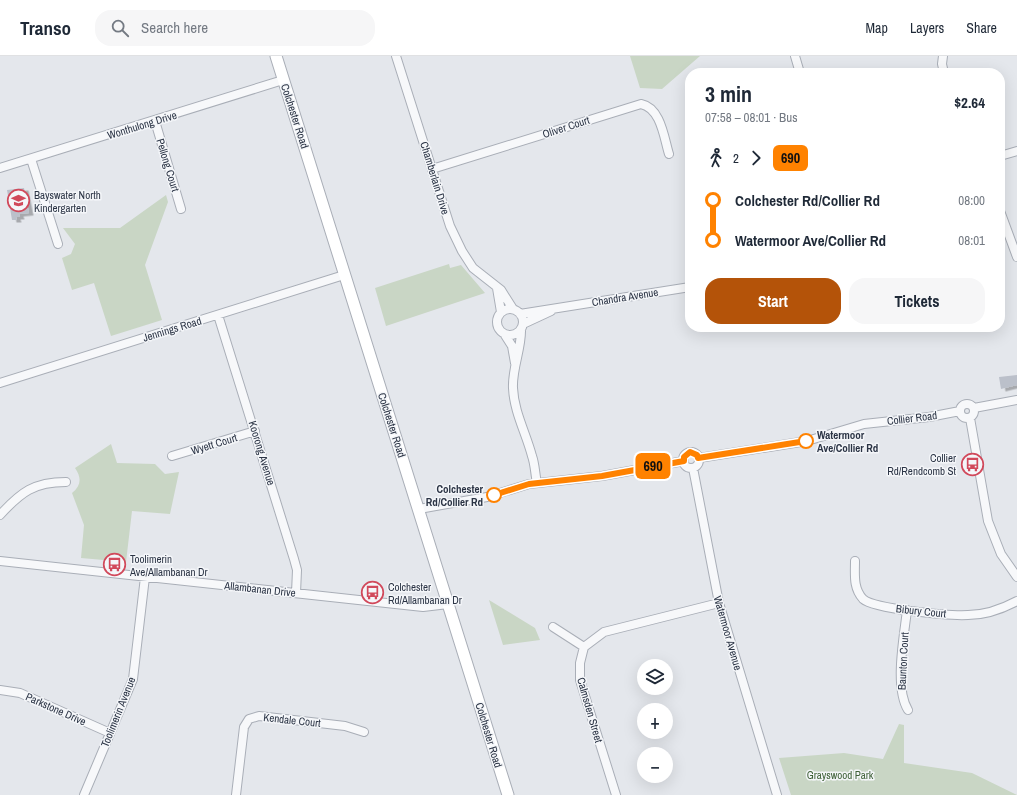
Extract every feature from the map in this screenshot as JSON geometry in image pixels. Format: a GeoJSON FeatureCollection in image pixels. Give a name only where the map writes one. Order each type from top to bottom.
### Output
{"type":"FeatureCollection","features":[{"type":"Feature","properties":{"kind":"main road","name":"Colchester Road"},"geometry":{"type":"LineString","coordinates":[[276,56],[508,795]]}},
{"type":"Feature","properties":{"kind":"street","name":"Chamberlain Drive"},"geometry":{"type":"LineString","coordinates":[[396,56],[450,226],[462,251],[474,268],[506,296],[517,312]]}},
{"type":"Feature","properties":{"kind":"street"},"geometry":{"type":"LineString","coordinates":[[795,56],[799,68]]}},
{"type":"Feature","properties":{"kind":"street"},"geometry":{"type":"LineString","coordinates":[[943,56],[943,68]]}},
{"type":"Feature","properties":{"kind":"street","name":"Wonthulong Drive"},"geometry":{"type":"LineString","coordinates":[[0,168],[283,80]]}},
{"type":"Feature","properties":{"kind":"street","name":"Oliver Court"},"geometry":{"type":"LineString","coordinates":[[432,169],[641,104],[649,107],[655,112],[669,154]]}},
{"type":"Feature","properties":{"kind":"street","name":"Pellong Court"},"geometry":{"type":"LineString","coordinates":[[154,121],[181,209]]}},
{"type":"Feature","properties":{"kind":"street"},"geometry":{"type":"LineString","coordinates":[[1005,155],[1017,151]]}},
{"type":"Feature","properties":{"kind":"street"},"geometry":{"type":"LineString","coordinates":[[31,159],[58,244]]}},
{"type":"Feature","properties":{"kind":"street"},"geometry":{"type":"LineString","coordinates":[[1005,225],[1017,257]]}},
{"type":"Feature","properties":{"kind":"street","name":"Jennings Road"},"geometry":{"type":"LineString","coordinates":[[0,383],[344,275]]}},
{"type":"Feature","properties":{"kind":"street"},"geometry":{"type":"LineString","coordinates":[[497,288],[501,312],[498,316],[497,325],[512,346],[516,365]]}},
{"type":"Feature","properties":{"kind":"street","name":"Chandra Avenue"},"geometry":{"type":"LineString","coordinates":[[517,312],[559,308],[685,288]]}},
{"type":"Feature","properties":{"kind":"street","name":"Chandra Avenue"},"geometry":{"type":"LineString","coordinates":[[522,327],[559,308]]}},
{"type":"Feature","properties":{"kind":"street"},"geometry":{"type":"LineString","coordinates":[[501,312],[517,312],[522,327],[521,346],[516,365],[513,387],[516,406],[532,457],[536,483]]}},
{"type":"Feature","properties":{"kind":"street","name":"Koorong Avenue"},"geometry":{"type":"LineString","coordinates":[[218,315],[294,559],[297,570],[296,594]]}},
{"type":"Feature","properties":{"kind":"street"},"geometry":{"type":"LineString","coordinates":[[505,335],[513,335],[522,327]]}},
{"type":"Feature","properties":{"kind":"street"},"geometry":{"type":"LineString","coordinates":[[970,418],[962,416],[960,411],[963,406],[967,404],[974,408],[1017,400]]}},
{"type":"Feature","properties":{"kind":"street"},"geometry":{"type":"LineString","coordinates":[[970,418],[974,416],[974,408]]}},
{"type":"Feature","properties":{"kind":"street","name":"Collier Road"},"geometry":{"type":"LineString","coordinates":[[698,458],[807,441],[864,424],[929,417],[960,411]]}},
{"type":"Feature","properties":{"kind":"street"},"geometry":{"type":"LineString","coordinates":[[970,418],[988,521],[1001,554],[1015,572]]}},
{"type":"Feature","properties":{"kind":"street","name":"Wyett Court"},"geometry":{"type":"LineString","coordinates":[[172,456],[255,431]]}},
{"type":"Feature","properties":{"kind":"street"},"geometry":{"type":"LineString","coordinates":[[690,452],[697,455],[698,463],[693,468],[686,465],[684,461],[684,457],[690,452]]}},
{"type":"Feature","properties":{"kind":"street"},"geometry":{"type":"LineString","coordinates":[[419,509],[487,497],[536,483],[602,476],[684,461]]}},
{"type":"Feature","properties":{"kind":"street","name":"Watermoor Avenue"},"geometry":{"type":"LineString","coordinates":[[693,468],[719,603],[777,795]]}},
{"type":"Feature","properties":{"kind":"street"},"geometry":{"type":"LineString","coordinates":[[0,515],[18,497],[33,486],[50,482],[66,482]]}},
{"type":"Feature","properties":{"kind":"street","name":"Allambanan Drive"},"geometry":{"type":"LineString","coordinates":[[0,561],[423,607],[448,604]]}},
{"type":"Feature","properties":{"kind":"street","name":"Bibury Court"},"geometry":{"type":"LineString","coordinates":[[855,561],[856,587],[865,600],[873,604],[906,610],[968,616],[996,610],[1017,601]]}},
{"type":"Feature","properties":{"kind":"street","name":"Toolimerin Avenue"},"geometry":{"type":"LineString","coordinates":[[84,795],[133,679],[145,577]]}},
{"type":"Feature","properties":{"kind":"street"},"geometry":{"type":"LineString","coordinates":[[553,627],[584,647],[604,632],[719,603]]}},
{"type":"Feature","properties":{"kind":"street","name":"Baunton Court"},"geometry":{"type":"LineString","coordinates":[[906,610],[900,687],[903,702],[908,710]]}},
{"type":"Feature","properties":{"kind":"street","name":"Calmsden Street"},"geometry":{"type":"LineString","coordinates":[[584,647],[580,663],[580,680],[616,795]]}},
{"type":"Feature","properties":{"kind":"street","name":"Parkstone Drive"},"geometry":{"type":"LineString","coordinates":[[0,690],[20,693],[110,733]]}},
{"type":"Feature","properties":{"kind":"street","name":"Kendale Court"},"geometry":{"type":"LineString","coordinates":[[236,795],[244,727],[248,720],[259,716],[346,726],[364,732]]}},
{"type":"Feature","properties":{"kind":"green space"},"geometry":{"type":"Polygon","coordinates":[[[630,56],[700,56],[662,89],[640,88],[630,56]]]}},
{"type":"Feature","properties":{"kind":"green space"},"geometry":{"type":"Polygon","coordinates":[[[166,195],[168,202],[145,265],[162,320],[111,336],[94,283],[72,290],[62,258],[71,254],[75,244],[63,228],[120,228],[166,195]]]}},
{"type":"Feature","properties":{"kind":"green space"},"geometry":{"type":"Polygon","coordinates":[[[449,264],[450,268],[461,265],[485,293],[386,326],[375,288],[449,264]]]}},
{"type":"Feature","properties":{"kind":"green space"},"geometry":{"type":"Polygon","coordinates":[[[111,444],[117,463],[155,464],[165,474],[179,472],[170,514],[132,511],[126,562],[81,558],[84,525],[72,493],[80,482],[79,475],[75,468],[111,444]]]}},
{"type":"Feature","properties":{"kind":"green space"},"geometry":{"type":"Polygon","coordinates":[[[489,600],[535,628],[540,640],[503,645],[489,600]]]}},
{"type":"Feature","properties":{"kind":"green space","name":"Grayswood Park"},"geometry":{"type":"Polygon","coordinates":[[[899,724],[904,725],[904,763],[972,773],[1017,795],[791,795],[779,758],[844,753],[883,759],[899,724]]]}},
{"type":"Feature","properties":{"kind":"building","name":"Bayswater North Kindergarten"},"geometry":{"type":"Polygon","coordinates":[[[24,188],[29,213],[19,214],[20,217],[16,217],[17,220],[12,220],[7,190],[24,188]]]}},
{"type":"Feature","properties":{"kind":"building"},"geometry":{"type":"Polygon","coordinates":[[[1017,375],[1017,385],[1001,389],[999,377],[1017,375]]]}},
{"type":"Feature","properties":{"kind":"bus line","name":"690"},"geometry":{"type":"LineString","coordinates":[[494,495],[529,484],[602,476],[684,461],[684,457],[690,452],[697,455],[698,458],[806,441]]}},
{"type":"Feature","properties":{"kind":"place","name":"Bayswater North Kindergarten"},"geometry":{"type":"Point","coordinates":[18,201]}},
{"type":"Feature","properties":{"kind":"place","name":"Watermoor Ave/Collier Rd"},"geometry":{"type":"Point","coordinates":[806,441]}},
{"type":"Feature","properties":{"kind":"place","name":"Collier Rd/Rendcomb St"},"geometry":{"type":"Point","coordinates":[972,464]}},
{"type":"Feature","properties":{"kind":"place","name":"Colchester Rd/Collier Rd"},"geometry":{"type":"Point","coordinates":[494,495]}},
{"type":"Feature","properties":{"kind":"place","name":"Toolimerin Ave/Allambanan Dr"},"geometry":{"type":"Point","coordinates":[115,565]}},
{"type":"Feature","properties":{"kind":"place","name":"Colchester Rd/Allambanan Dr"},"geometry":{"type":"Point","coordinates":[373,593]}}]}
